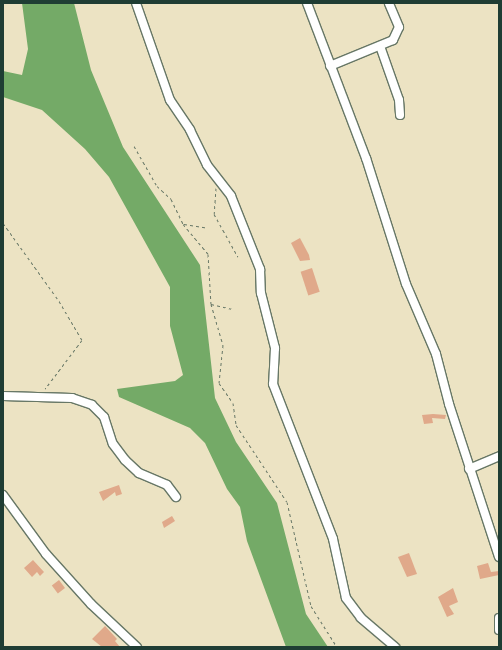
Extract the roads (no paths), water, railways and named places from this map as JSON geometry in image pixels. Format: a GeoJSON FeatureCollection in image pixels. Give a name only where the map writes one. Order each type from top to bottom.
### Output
{"type":"FeatureCollection","features":[{"type":"Feature","properties":{"kind":"street"},"geometry":{"type":"LineString","coordinates":[[136,3],[170,100],[217,179],[231,196],[260,269],[261,293],[275,348],[273,384],[333,539],[346,598],[361,618],[394,647]]}},
{"type":"Feature","properties":{"kind":"street"},"geometry":{"type":"LineString","coordinates":[[308,3],[330,66],[366,158],[406,284],[436,354],[469,470],[499,558]]}},
{"type":"Feature","properties":{"kind":"street"},"geometry":{"type":"LineString","coordinates":[[330,66],[393,40],[398,31],[390,3]]}},
{"type":"Feature","properties":{"kind":"street"},"geometry":{"type":"LineString","coordinates":[[380,46],[399,100],[400,115]]}},
{"type":"Feature","properties":{"kind":"street"},"geometry":{"type":"LineString","coordinates":[[3,396],[72,398],[92,405],[104,417],[113,444],[125,460],[139,472],[167,485],[176,497]]}},
{"type":"Feature","properties":{"kind":"street"},"geometry":{"type":"LineString","coordinates":[[469,470],[499,456]]}},
{"type":"Feature","properties":{"kind":"street"},"geometry":{"type":"LineString","coordinates":[[3,495],[46,554],[91,604],[137,647]]}},
{"type":"Feature","properties":{"kind":"street"},"geometry":{"type":"LineString","coordinates":[[499,618],[499,630]]}}]}
